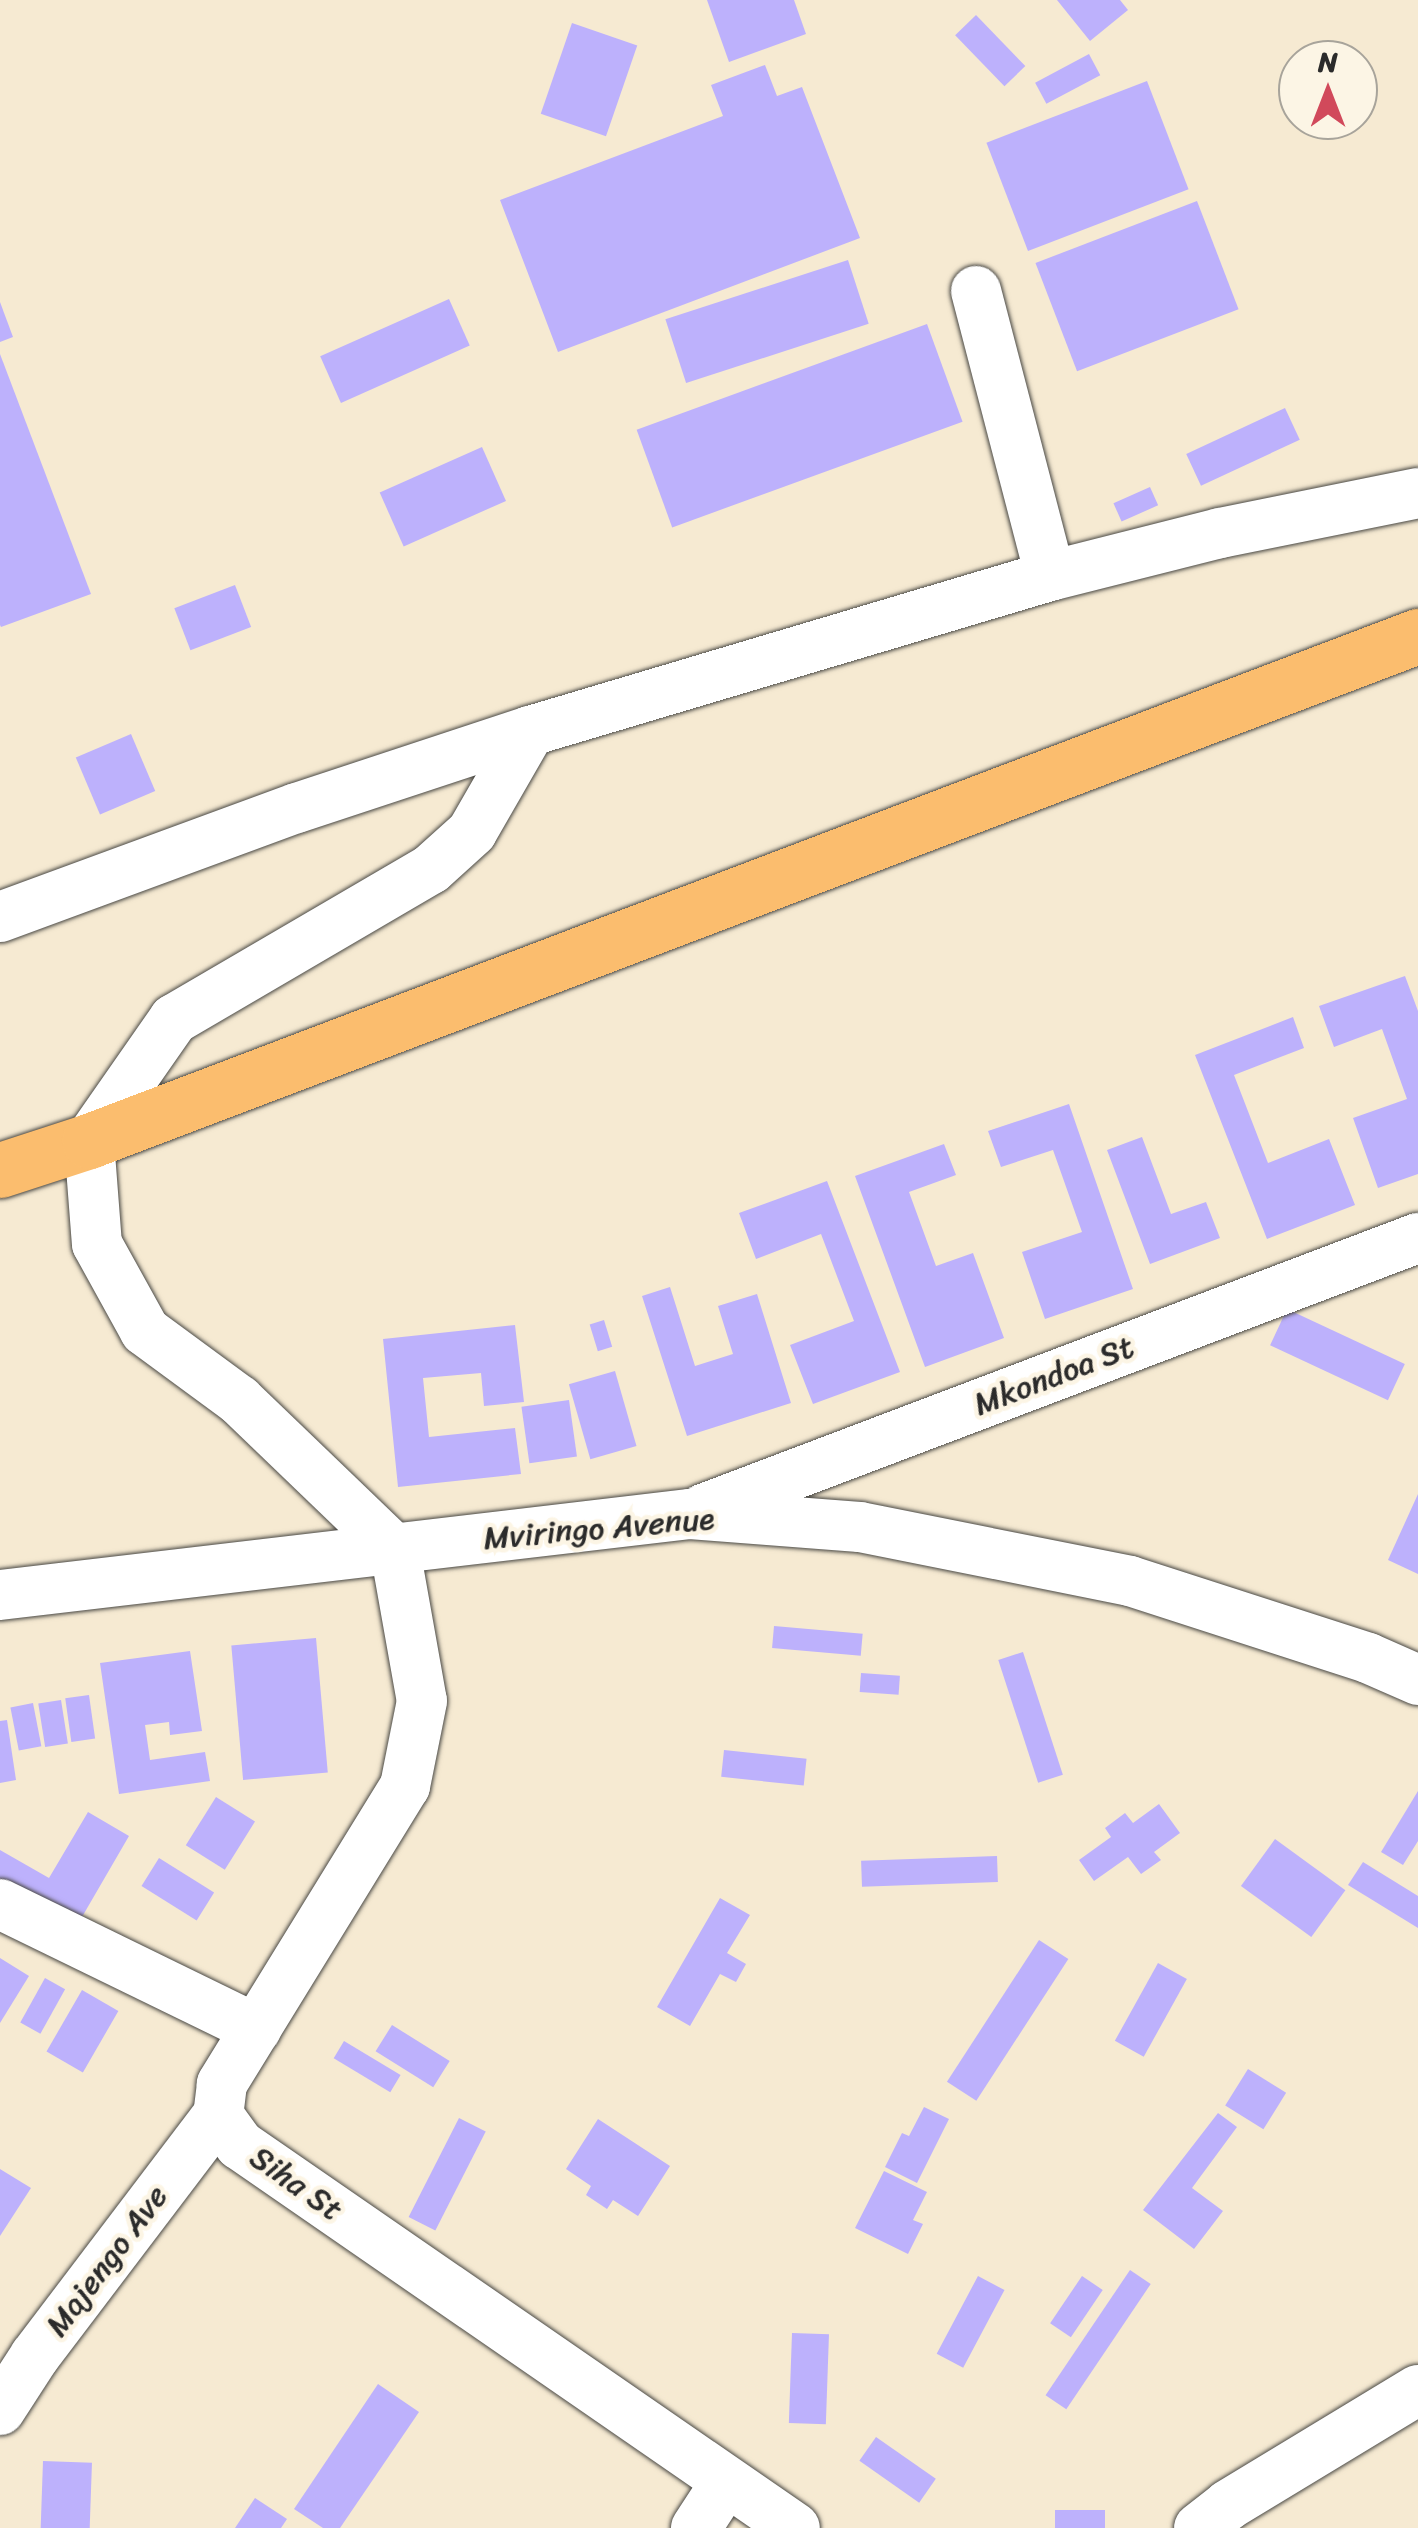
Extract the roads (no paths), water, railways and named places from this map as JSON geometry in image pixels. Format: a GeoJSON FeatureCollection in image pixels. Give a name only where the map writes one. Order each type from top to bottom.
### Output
{"type":"FeatureCollection","features":[{"type":"Feature","properties":{"kind":"highway"},"geometry":{"type":"LineString","coordinates":[[0,1170],[88,1141],[1418,636]]}},
{"type":"Feature","properties":{"kind":"street"},"geometry":{"type":"LineString","coordinates":[[976,291],[1050,576]]}},
{"type":"Feature","properties":{"kind":"street"},"geometry":{"type":"LineString","coordinates":[[0,917],[296,808],[530,731],[1050,576],[1220,532],[1418,493]]}},
{"type":"Feature","properties":{"kind":"street"},"geometry":{"type":"LineString","coordinates":[[218,2115],[222,2084],[405,1786],[422,1701],[395,1550],[239,1400],[145,1331],[98,1244],[88,1141],[174,1019],[431,868],[472,832],[530,731]]}},
{"type":"Feature","properties":{"kind":"street","name":"Mkondoa St"},"geometry":{"type":"LineString","coordinates":[[690,1514],[1418,1238]]}},
{"type":"Feature","properties":{"kind":"street","name":"Mviringo Avenue"},"geometry":{"type":"LineString","coordinates":[[0,1595],[690,1514],[860,1527],[1130,1581],[1368,1658],[1418,1680]]}},
{"type":"Feature","properties":{"kind":"street"},"geometry":{"type":"LineString","coordinates":[[0,1904],[256,2029]]}},
{"type":"Feature","properties":{"kind":"street","name":"Majengo Ave"},"geometry":{"type":"LineString","coordinates":[[0,2410],[17,2344],[218,2115]]}},
{"type":"Feature","properties":{"kind":"street","name":"Siha St"},"geometry":{"type":"LineString","coordinates":[[218,2115],[240,2145],[795,2528]]}},
{"type":"Feature","properties":{"kind":"street"},"geometry":{"type":"LineString","coordinates":[[1199,2528],[1228,2505],[1418,2390]]}},
{"type":"Feature","properties":{"kind":"street"},"geometry":{"type":"LineString","coordinates":[[696,2528],[726,2482]]}}]}
